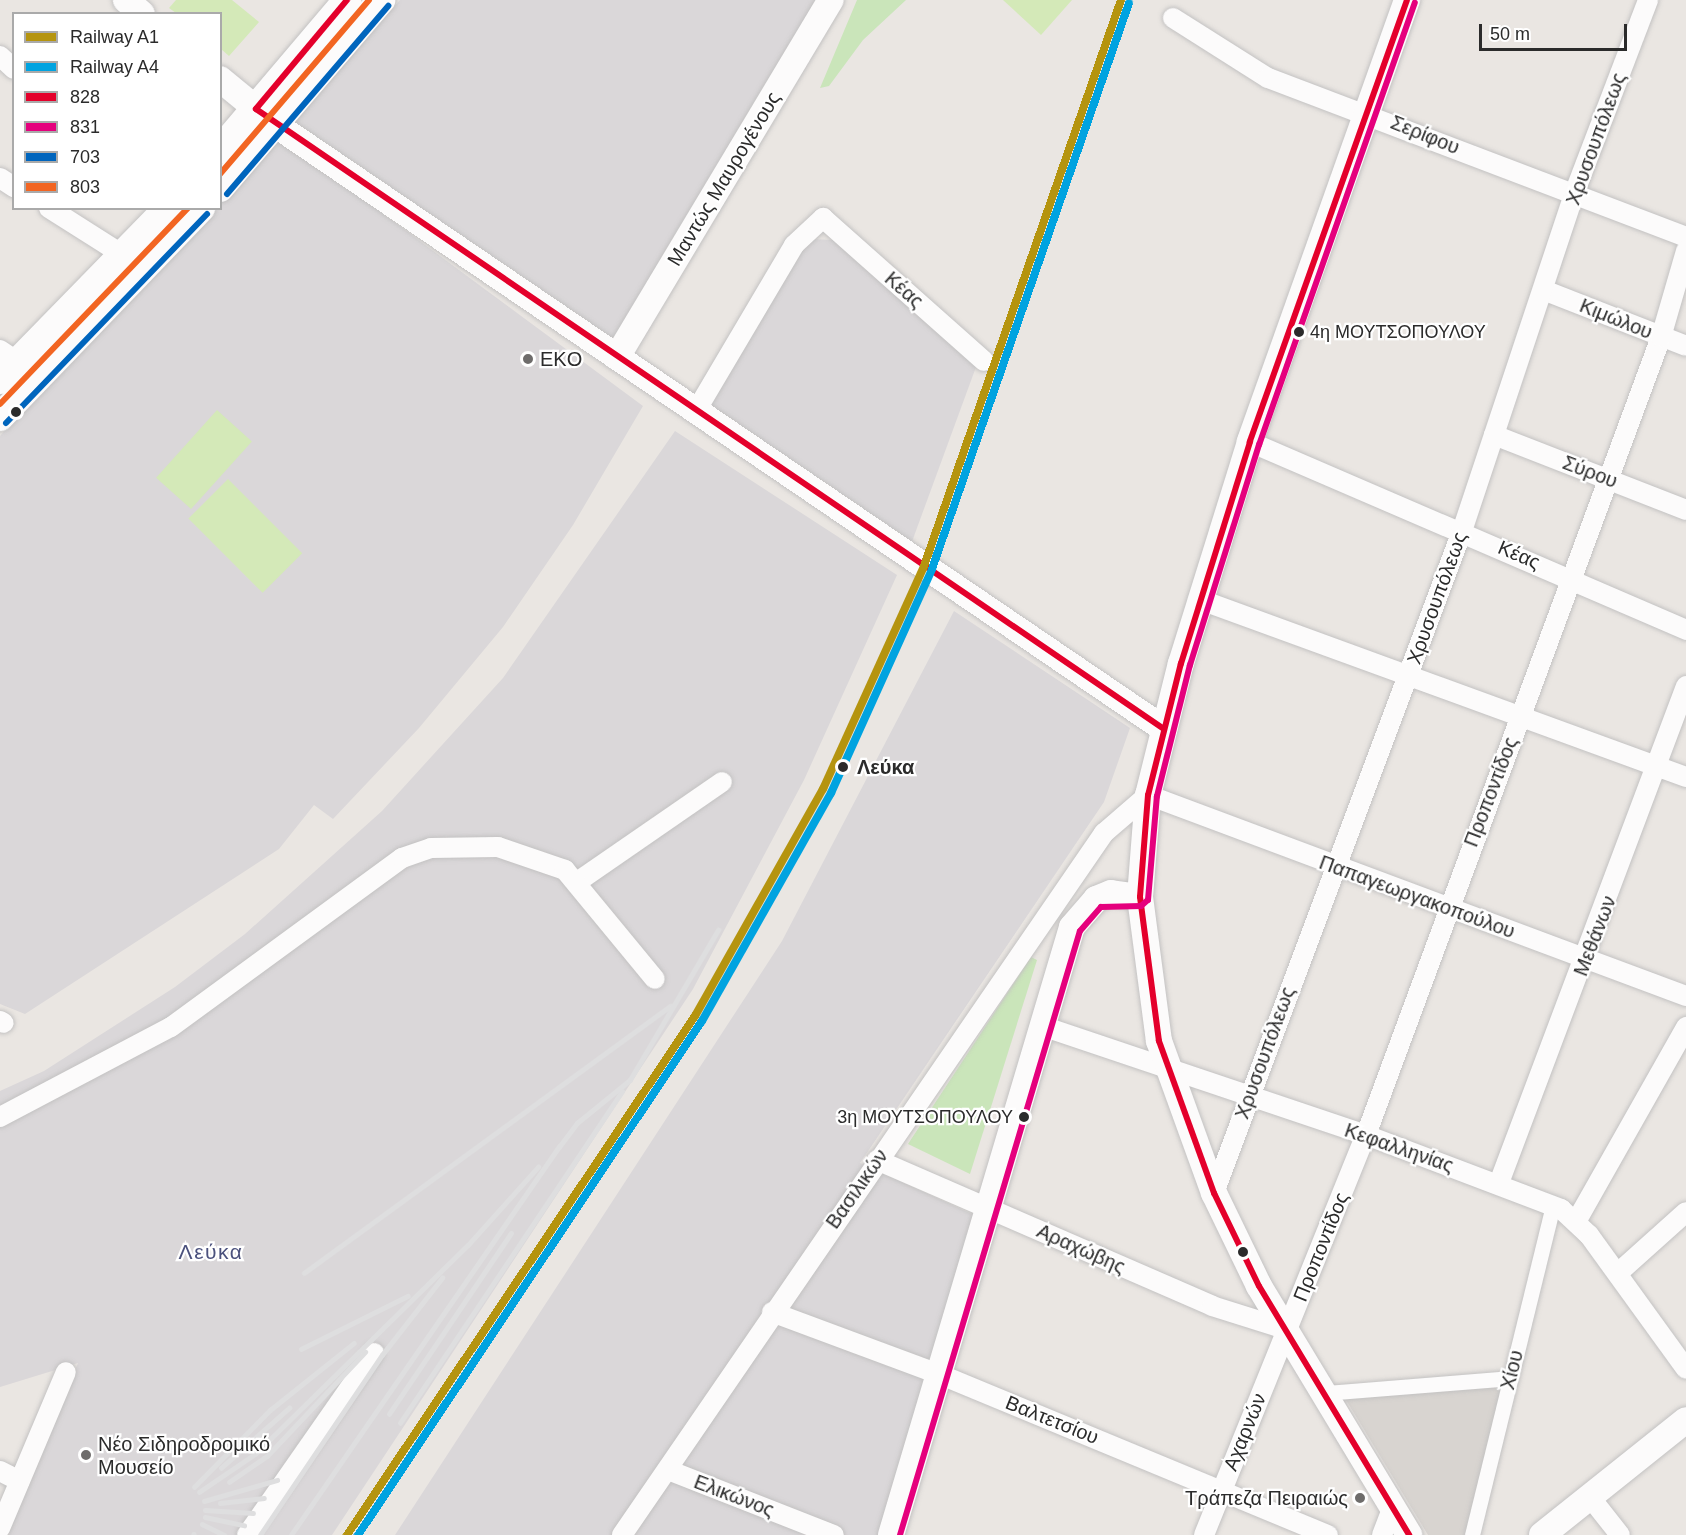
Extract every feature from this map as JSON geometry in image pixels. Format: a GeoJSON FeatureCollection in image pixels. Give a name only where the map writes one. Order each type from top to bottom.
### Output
{"type":"FeatureCollection","features":[{"type":"Feature","properties":{"kind":"main road"},"geometry":{"type":"LineString","coordinates":[[222,185],[347,0]]}},
{"type":"Feature","properties":{"kind":"main road"},"geometry":{"type":"LineString","coordinates":[[222,149],[266,117],[381,0]]}},
{"type":"Feature","properties":{"kind":"main road"},"geometry":{"type":"LineString","coordinates":[[6,364],[123,255],[166,210]]}},
{"type":"Feature","properties":{"kind":"main road"},"geometry":{"type":"LineString","coordinates":[[0,417],[199,210]]}},
{"type":"Feature","properties":{"kind":"street"},"geometry":{"type":"LineString","coordinates":[[126,0],[140,12]]}},
{"type":"Feature","properties":{"kind":"street","name":"Μαντώς Μαυρογένους"},"geometry":{"type":"LineString","coordinates":[[617,357],[831,0]]}},
{"type":"Feature","properties":{"kind":"street"},"geometry":{"type":"LineString","coordinates":[[1407,0],[1364,110],[1250,442],[1201,600],[1164,729],[1148,795],[1140,897],[1151,1004],[1167,1070],[1214,1193],[1259,1286],[1288,1330],[1409,1535]]}},
{"type":"Feature","properties":{"kind":"street","name":"Χρυσουπόλεως"},"geometry":{"type":"LineString","coordinates":[[1214,1193],[1333,866],[1407,679],[1462,531],[1546,291],[1574,194],[1648,0]]}},
{"type":"Feature","properties":{"kind":"street","name":"Σερίφου"},"geometry":{"type":"LineString","coordinates":[[1173,18],[1268,78],[1364,110],[1686,237]]}},
{"type":"Feature","properties":{"kind":"street"},"geometry":{"type":"LineString","coordinates":[[0,56],[12,67]]}},
{"type":"Feature","properties":{"kind":"street"},"geometry":{"type":"LineString","coordinates":[[222,81],[266,117],[1164,729]]}},
{"type":"Feature","properties":{"kind":"street"},"geometry":{"type":"LineString","coordinates":[[52,210],[123,255]]}},
{"type":"Feature","properties":{"kind":"street","name":"Κέας"},"geometry":{"type":"LineString","coordinates":[[696,411],[794,245],[823,219],[984,361]]}},
{"type":"Feature","properties":{"kind":"street","name":"Προποντίδος"},"geometry":{"type":"LineString","coordinates":[[1288,1330],[1366,1135],[1447,909],[1662,337],[1686,251]]}},
{"type":"Feature","properties":{"kind":"street","name":"Κιμώλου"},"geometry":{"type":"LineString","coordinates":[[1546,291],[1686,346]]}},
{"type":"Feature","properties":{"kind":"street","name":"Σύρου"},"geometry":{"type":"LineString","coordinates":[[1494,435],[1686,510]]}},
{"type":"Feature","properties":{"kind":"street","name":"Κέας"},"geometry":{"type":"LineString","coordinates":[[1250,442],[1462,531],[1686,630]]}},
{"type":"Feature","properties":{"kind":"street"},"geometry":{"type":"LineString","coordinates":[[1201,600],[1407,679],[1686,777]]}},
{"type":"Feature","properties":{"kind":"street","name":"Μεθάνων"},"geometry":{"type":"LineString","coordinates":[[1499,1183],[1586,958],[1686,686]]}},
{"type":"Feature","properties":{"kind":"street"},"geometry":{"type":"LineString","coordinates":[[577,882],[722,782]]}},
{"type":"Feature","properties":{"kind":"street","name":"Παπαγεωργακοπούλου"},"geometry":{"type":"LineString","coordinates":[[1148,795],[1447,909],[1686,996]]}},
{"type":"Feature","properties":{"kind":"street","name":"Βασιλικών"},"geometry":{"type":"LineString","coordinates":[[622,1535],[668,1470],[772,1312],[1104,833],[1148,795]]}},
{"type":"Feature","properties":{"kind":"street"},"geometry":{"type":"LineString","coordinates":[[0,1117],[171,1027],[402,858],[431,848],[498,847],[545,860],[577,882],[656,979]]}},
{"type":"Feature","properties":{"kind":"street"},"geometry":{"type":"LineString","coordinates":[[891,1535],[1042,1026],[1081,911],[1111,893],[1140,897]]}},
{"type":"Feature","properties":{"kind":"street","name":"Κεφαλληνίας"},"geometry":{"type":"LineString","coordinates":[[1042,1026],[1250,1098],[1366,1135],[1499,1183],[1553,1206],[1576,1220],[1686,1369]]}},
{"type":"Feature","properties":{"kind":"street"},"geometry":{"type":"LineString","coordinates":[[1576,1220],[1686,1027]]}},
{"type":"Feature","properties":{"kind":"street","name":"Αραχώβης"},"geometry":{"type":"LineString","coordinates":[[877,1160],[1212,1306],[1288,1330]]}},
{"type":"Feature","properties":{"kind":"street","name":"Χίου"},"geometry":{"type":"LineString","coordinates":[[1472,1535],[1553,1206]]}},
{"type":"Feature","properties":{"kind":"street"},"geometry":{"type":"LineString","coordinates":[[1617,1273],[1686,1212]]}},
{"type":"Feature","properties":{"kind":"street","name":"Βαλτετσίου"},"geometry":{"type":"LineString","coordinates":[[772,1312],[939,1374],[1222,1489],[1328,1535]]}},
{"type":"Feature","properties":{"kind":"street","name":"Αχαρνών"},"geometry":{"type":"LineString","coordinates":[[1203,1535],[1288,1330]]}},
{"type":"Feature","properties":{"kind":"street"},"geometry":{"type":"LineString","coordinates":[[247,1535],[374,1353]]}},
{"type":"Feature","properties":{"kind":"street"},"geometry":{"type":"LineString","coordinates":[[0,1528],[66,1372]]}},
{"type":"Feature","properties":{"kind":"street"},"geometry":{"type":"LineString","coordinates":[[1325,1393],[1509,1378]]}},
{"type":"Feature","properties":{"kind":"street"},"geometry":{"type":"LineString","coordinates":[[1542,1535],[1686,1420]]}},
{"type":"Feature","properties":{"kind":"street","name":"Ελικώνος"},"geometry":{"type":"LineString","coordinates":[[668,1470],[834,1535]]}},
{"type":"Feature","properties":{"kind":"street"},"geometry":{"type":"LineString","coordinates":[[0,1471],[20,1481]]}},
{"type":"Feature","properties":{"kind":"street"},"geometry":{"type":"LineString","coordinates":[[1590,1497],[1620,1535]]}},
{"type":"Feature","properties":{"kind":"street"},"geometry":{"type":"LineString","coordinates":[[1382,1535],[1393,1507]]}},
{"type":"Feature","properties":{"kind":"shaded area"},"geometry":{"type":"Polygon","coordinates":[[[400,0],[818,0],[608,349],[290,123],[400,0]]]}},
{"type":"Feature","properties":{"kind":"shaded area"},"geometry":{"type":"Polygon","coordinates":[[[279,137],[643,406],[573,525],[503,627],[419,728],[333,819],[314,805],[279,849],[25,1014],[0,1004],[0,436],[213,210],[222,210],[222,201],[279,137]]]}},
{"type":"Feature","properties":{"kind":"shaded area"},"geometry":{"type":"Polygon","coordinates":[[[812,239],[833,240],[976,367],[910,547],[704,410],[804,243],[812,239]]]}},
{"type":"Feature","properties":{"kind":"shaded area"},"geometry":{"type":"Polygon","coordinates":[[[675,431],[897,575],[804,780],[693,989],[332,1535],[8,1535],[78,1363],[0,1387],[0,1091],[44,1071],[175,987],[245,934],[382,811],[503,678],[675,431]]]}},
{"type":"Feature","properties":{"kind":"shaded area"},"geometry":{"type":"Polygon","coordinates":[[[954,611],[1130,728],[1104,802],[860,1163],[974,1215],[879,1535],[395,1535],[782,941],[954,611]]]}},
{"type":"Feature","properties":{"kind":"shaded area"},"geometry":{"type":"Polygon","coordinates":[[[1510,1378],[1472,1535],[1428,1535],[1340,1390],[1510,1378]]]}},
{"type":"Feature","properties":{"kind":"green space"},"geometry":{"type":"Polygon","coordinates":[[[176,0],[232,0],[259,22],[229,56],[222,50],[222,12],[175,12],[169,8],[176,0]]]}},
{"type":"Feature","properties":{"kind":"green space"},"geometry":{"type":"Polygon","coordinates":[[[857,0],[906,0],[863,40],[829,86],[820,88],[857,0]]]}},
{"type":"Feature","properties":{"kind":"green space"},"geometry":{"type":"Polygon","coordinates":[[[1003,0],[1072,0],[1041,35],[1003,0]]]}},
{"type":"Feature","properties":{"kind":"green space"},"geometry":{"type":"Polygon","coordinates":[[[217,410],[252,441],[191,509],[156,478],[217,410]]]}},
{"type":"Feature","properties":{"kind":"green space"},"geometry":{"type":"Polygon","coordinates":[[[228,479],[302,553],[263,593],[188,519],[228,479]]]}},
{"type":"Feature","properties":{"kind":"green space"},"geometry":{"type":"Polygon","coordinates":[[[1031,957],[1037,960],[970,1174],[908,1144],[1031,957]]]}},
{"type":"Feature","properties":{"kind":"railway"},"geometry":{"type":"LineString","coordinates":[[291,1535],[559,1147],[577,1123],[630,1080],[718,930]]}},
{"type":"Feature","properties":{"kind":"railway"},"geometry":{"type":"LineString","coordinates":[[304,1273],[670,1006]]}},
{"type":"Feature","properties":{"kind":"railway"},"geometry":{"type":"LineString","coordinates":[[400,1423],[622,1091]]}},
{"type":"Feature","properties":{"kind":"railway"},"geometry":{"type":"LineString","coordinates":[[199,1492],[255,1454],[468,1245],[538,1167]]}},
{"type":"Feature","properties":{"kind":"railway"},"geometry":{"type":"LineString","coordinates":[[389,1414],[511,1233]]}},
{"type":"Feature","properties":{"kind":"railway"},"geometry":{"type":"LineString","coordinates":[[260,1535],[382,1355],[442,1278]]}},
{"type":"Feature","properties":{"kind":"railway"},"geometry":{"type":"LineString","coordinates":[[301,1349],[408,1296]]}},
{"type":"Feature","properties":{"kind":"railway"},"geometry":{"type":"LineString","coordinates":[[194,1487],[270,1410],[354,1343]]}},
{"type":"Feature","properties":{"kind":"railway"},"geometry":{"type":"LineString","coordinates":[[229,1482],[267,1456],[365,1352]]}},
{"type":"Feature","properties":{"kind":"railway"},"geometry":{"type":"LineString","coordinates":[[221,1468],[289,1408]]}},
{"type":"Feature","properties":{"kind":"railway"},"geometry":{"type":"LineString","coordinates":[[204,1501],[277,1480]]}},
{"type":"Feature","properties":{"kind":"railway"},"geometry":{"type":"LineString","coordinates":[[220,1503],[264,1498]]}},
{"type":"Feature","properties":{"kind":"railway"},"geometry":{"type":"LineString","coordinates":[[205,1510],[253,1513]]}},
{"type":"Feature","properties":{"kind":"railway"},"geometry":{"type":"LineString","coordinates":[[205,1517],[244,1525]]}},
{"type":"Feature","properties":{"kind":"railway"},"geometry":{"type":"LineString","coordinates":[[202,1524],[225,1535]]}},
{"type":"Feature","properties":{"kind":"rail line","name":"A1"},"geometry":{"type":"LineString","coordinates":[[347,1535],[695,1016],[823,789],[924,566],[1121,0]]}},
{"type":"Feature","properties":{"kind":"rail line","name":"A4"},"geometry":{"type":"LineString","coordinates":[[358,1535],[702,1021],[831,793],[932,569],[1129,3]]}},
{"type":"Feature","properties":{"kind":"transit line","name":"828"},"geometry":{"type":"LineString","coordinates":[[347,0],[256,109],[1164,729]]}},
{"type":"Feature","properties":{"kind":"transit line","name":"803"},"geometry":{"type":"LineString","coordinates":[[222,172],[369,0]]}},
{"type":"Feature","properties":{"kind":"transit line","name":"828"},"geometry":{"type":"LineString","coordinates":[[1407,0],[1250,442],[1181,663],[1148,795],[1140,897],[1159,1041],[1214,1193],[1259,1286],[1409,1535]]}},
{"type":"Feature","properties":{"kind":"transit line","name":"831"},"geometry":{"type":"LineString","coordinates":[[900,1535],[1080,931],[1101,907],[1141,906],[1148,900],[1157,796],[1190,665],[1259,445],[1415,3]]}},
{"type":"Feature","properties":{"kind":"transit line","name":"703"},"geometry":{"type":"LineString","coordinates":[[227,194],[388,6]]}},
{"type":"Feature","properties":{"kind":"transit line","name":"803"},"geometry":{"type":"LineString","coordinates":[[0,404],[186,210]]}},
{"type":"Feature","properties":{"kind":"transit line","name":"703"},"geometry":{"type":"LineString","coordinates":[[6,423],[207,214]]}},
{"type":"Feature","properties":{"kind":"place","name":"4η ΜΟΥΤΣΟΠΟΥΛΟΥ"},"geometry":{"type":"Point","coordinates":[1299,332]}},
{"type":"Feature","properties":{"kind":"place","name":"EKO"},"geometry":{"type":"Point","coordinates":[528,359]}},
{"type":"Feature","properties":{"kind":"place","name":"Λεύκα"},"geometry":{"type":"Point","coordinates":[843,767]}},
{"type":"Feature","properties":{"kind":"place","name":"3η ΜΟΥΤΣΟΠΟΥΛΟΥ"},"geometry":{"type":"Point","coordinates":[1024,1117]}},
{"type":"Feature","properties":{"kind":"place","name":"Νέο Σιδηροδρομικό Μουσείο"},"geometry":{"type":"Point","coordinates":[86,1455]}},
{"type":"Feature","properties":{"kind":"place","name":"Τράπεζα Πειραιώς"},"geometry":{"type":"Point","coordinates":[1360,1498]}},
{"type":"Feature","properties":{"kind":"district","name":"Λεύκα"},"geometry":{"type":"Point","coordinates":[211,1252]}}]}
